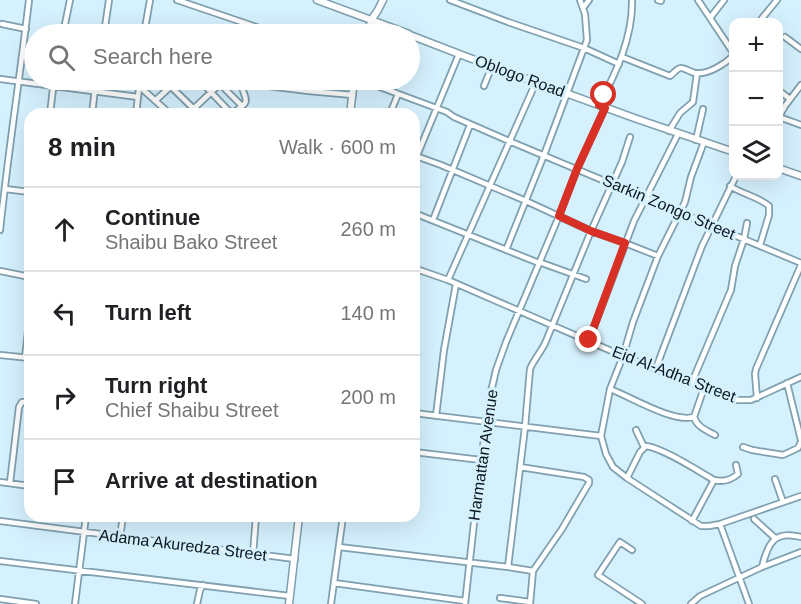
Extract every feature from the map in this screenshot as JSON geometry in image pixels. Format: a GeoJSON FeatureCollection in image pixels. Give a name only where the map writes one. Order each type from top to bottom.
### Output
{"type":"FeatureCollection","features":[{"type":"Feature","properties":{"kind":"main road","name":"Oblogo Road"},"geometry":{"type":"LineString","coordinates":[[317,0],[334,3],[353,14],[384,24]]}},
{"type":"Feature","properties":{"kind":"main road"},"geometry":{"type":"LineString","coordinates":[[371,24],[382,0]]}},
{"type":"Feature","properties":{"kind":"main road","name":"Oblogo Road"},"geometry":{"type":"LineString","coordinates":[[420,39],[669,131],[729,150]]}},
{"type":"Feature","properties":{"kind":"main road"},"geometry":{"type":"LineString","coordinates":[[351,108],[353,90]]}},
{"type":"Feature","properties":{"kind":"main road"},"geometry":{"type":"LineString","coordinates":[[783,170],[801,176]]}},
{"type":"Feature","properties":{"kind":"main road"},"geometry":{"type":"LineString","coordinates":[[289,604],[298,522]]}},
{"type":"Feature","properties":{"kind":"street"},"geometry":{"type":"LineString","coordinates":[[27,24],[29,0]]}},
{"type":"Feature","properties":{"kind":"street"},"geometry":{"type":"LineString","coordinates":[[65,24],[70,0]]}},
{"type":"Feature","properties":{"kind":"street"},"geometry":{"type":"LineString","coordinates":[[105,24],[109,0]]}},
{"type":"Feature","properties":{"kind":"street"},"geometry":{"type":"LineString","coordinates":[[146,24],[150,0]]}},
{"type":"Feature","properties":{"kind":"street"},"geometry":{"type":"LineString","coordinates":[[177,0],[248,24]]}},
{"type":"Feature","properties":{"kind":"street"},"geometry":{"type":"LineString","coordinates":[[450,0],[584,48],[619,64]]}},
{"type":"Feature","properties":{"kind":"street"},"geometry":{"type":"LineString","coordinates":[[506,250],[584,48],[587,37],[580,0]]}},
{"type":"Feature","properties":{"kind":"street"},"geometry":{"type":"LineString","coordinates":[[583,8],[589,0]]}},
{"type":"Feature","properties":{"kind":"street","name":"Harmattan Avenue"},"geometry":{"type":"LineString","coordinates":[[465,603],[487,421],[496,370],[622,57],[631,21],[633,0]]}},
{"type":"Feature","properties":{"kind":"street"},"geometry":{"type":"LineString","coordinates":[[698,0],[729,46]]}},
{"type":"Feature","properties":{"kind":"street"},"geometry":{"type":"LineString","coordinates":[[710,18],[724,0]]}},
{"type":"Feature","properties":{"kind":"street"},"geometry":{"type":"LineString","coordinates":[[762,18],[777,0]]}},
{"type":"Feature","properties":{"kind":"street"},"geometry":{"type":"LineString","coordinates":[[2,24],[24,29]]}},
{"type":"Feature","properties":{"kind":"street"},"geometry":{"type":"LineString","coordinates":[[785,37],[801,50]]}},
{"type":"Feature","properties":{"kind":"street"},"geometry":{"type":"LineString","coordinates":[[0,230],[24,44]]}},
{"type":"Feature","properties":{"kind":"street"},"geometry":{"type":"LineString","coordinates":[[420,148],[459,54]]}},
{"type":"Feature","properties":{"kind":"street"},"geometry":{"type":"LineString","coordinates":[[622,57],[669,76],[673,76],[680,68],[697,73],[708,70],[729,59]]}},
{"type":"Feature","properties":{"kind":"street"},"geometry":{"type":"LineString","coordinates":[[484,86],[492,66]]}},
{"type":"Feature","properties":{"kind":"street"},"geometry":{"type":"LineString","coordinates":[[669,131],[680,113],[692,104],[697,73]]}},
{"type":"Feature","properties":{"kind":"street"},"geometry":{"type":"LineString","coordinates":[[0,79],[24,83]]}},
{"type":"Feature","properties":{"kind":"street"},"geometry":{"type":"LineString","coordinates":[[448,280],[536,82]]}},
{"type":"Feature","properties":{"kind":"street"},"geometry":{"type":"LineString","coordinates":[[783,110],[801,85]]}},
{"type":"Feature","properties":{"kind":"street"},"geometry":{"type":"LineString","coordinates":[[51,108],[53,90]]}},
{"type":"Feature","properties":{"kind":"street"},"geometry":{"type":"LineString","coordinates":[[87,90],[138,97]]}},
{"type":"Feature","properties":{"kind":"street"},"geometry":{"type":"LineString","coordinates":[[137,108],[139,90]]}},
{"type":"Feature","properties":{"kind":"street"},"geometry":{"type":"LineString","coordinates":[[144,90],[164,108]]}},
{"type":"Feature","properties":{"kind":"street"},"geometry":{"type":"LineString","coordinates":[[156,100],[167,90]]}},
{"type":"Feature","properties":{"kind":"street"},"geometry":{"type":"LineString","coordinates":[[173,90],[193,108]]}},
{"type":"Feature","properties":{"kind":"street"},"geometry":{"type":"LineString","coordinates":[[229,90],[242,106]]}},
{"type":"Feature","properties":{"kind":"street"},"geometry":{"type":"LineString","coordinates":[[239,108],[245,102],[246,96],[243,90]]}},
{"type":"Feature","properties":{"kind":"street"},"geometry":{"type":"LineString","coordinates":[[293,90],[352,95]]}},
{"type":"Feature","properties":{"kind":"street","name":"Sarkin Zongo Street"},"geometry":{"type":"LineString","coordinates":[[387,90],[447,112],[508,141],[801,264]]}},
{"type":"Feature","properties":{"kind":"street"},"geometry":{"type":"LineString","coordinates":[[93,108],[95,91]]}},
{"type":"Feature","properties":{"kind":"street"},"geometry":{"type":"LineString","coordinates":[[195,108],[210,92],[226,108]]}},
{"type":"Feature","properties":{"kind":"street"},"geometry":{"type":"LineString","coordinates":[[392,108],[398,94]]}},
{"type":"Feature","properties":{"kind":"street"},"geometry":{"type":"LineString","coordinates":[[783,94],[790,99]]}},
{"type":"Feature","properties":{"kind":"street"},"geometry":{"type":"LineString","coordinates":[[696,140],[703,109]]}},
{"type":"Feature","properties":{"kind":"street"},"geometry":{"type":"LineString","coordinates":[[783,118],[801,125]]}},
{"type":"Feature","properties":{"kind":"street"},"geometry":{"type":"LineString","coordinates":[[433,220],[471,125]]}},
{"type":"Feature","properties":{"kind":"street"},"geometry":{"type":"LineString","coordinates":[[589,340],[625,243],[678,134]]}},
{"type":"Feature","properties":{"kind":"street"},"geometry":{"type":"LineString","coordinates":[[508,567],[530,369],[543,347],[622,162],[630,137]]}},
{"type":"Feature","properties":{"kind":"street"},"geometry":{"type":"LineString","coordinates":[[704,142],[691,177],[685,202],[658,256],[635,314],[623,356],[610,389],[601,436],[602,443],[613,467],[701,526],[720,524],[801,496]]}},
{"type":"Feature","properties":{"kind":"street"},"geometry":{"type":"LineString","coordinates":[[420,161],[452,170],[591,231],[658,256]]}},
{"type":"Feature","properties":{"kind":"street"},"geometry":{"type":"LineString","coordinates":[[656,368],[702,246],[734,180]]}},
{"type":"Feature","properties":{"kind":"street"},"geometry":{"type":"LineString","coordinates":[[730,186],[769,206],[769,215],[759,245]]}},
{"type":"Feature","properties":{"kind":"street"},"geometry":{"type":"LineString","coordinates":[[4,189],[24,191]]}},
{"type":"Feature","properties":{"kind":"street"},"geometry":{"type":"LineString","coordinates":[[420,215],[586,279]]}},
{"type":"Feature","properties":{"kind":"street"},"geometry":{"type":"LineString","coordinates":[[692,382],[731,290],[747,223]]}},
{"type":"Feature","properties":{"kind":"street"},"geometry":{"type":"LineString","coordinates":[[757,398],[756,369],[801,264]]}},
{"type":"Feature","properties":{"kind":"street","name":"Eid Al-Adha Street"},"geometry":{"type":"LineString","coordinates":[[420,270],[520,310],[623,356],[735,400],[745,401],[757,398],[801,377]]}},
{"type":"Feature","properties":{"kind":"street"},"geometry":{"type":"LineString","coordinates":[[0,271],[24,276]]}},
{"type":"Feature","properties":{"kind":"street"},"geometry":{"type":"LineString","coordinates":[[436,416],[444,350],[456,284]]}},
{"type":"Feature","properties":{"kind":"street"},"geometry":{"type":"LineString","coordinates":[[0,355],[24,358]]}},
{"type":"Feature","properties":{"kind":"street"},"geometry":{"type":"LineString","coordinates":[[743,447],[783,455],[798,448],[801,441],[788,383]]}},
{"type":"Feature","properties":{"kind":"street"},"geometry":{"type":"LineString","coordinates":[[704,388],[694,417],[700,427],[715,435]]}},
{"type":"Feature","properties":{"kind":"street"},"geometry":{"type":"LineString","coordinates":[[610,389],[668,414],[694,417]]}},
{"type":"Feature","properties":{"kind":"street"},"geometry":{"type":"LineString","coordinates":[[10,483],[20,404],[24,402]]}},
{"type":"Feature","properties":{"kind":"street"},"geometry":{"type":"LineString","coordinates":[[420,414],[601,436]]}},
{"type":"Feature","properties":{"kind":"street"},"geometry":{"type":"LineString","coordinates":[[636,430],[644,447]]}},
{"type":"Feature","properties":{"kind":"street"},"geometry":{"type":"LineString","coordinates":[[627,478],[644,447]]}},
{"type":"Feature","properties":{"kind":"street"},"geometry":{"type":"LineString","coordinates":[[644,447],[652,447],[674,457],[714,480],[724,481],[735,477],[738,474],[736,465]]}},
{"type":"Feature","properties":{"kind":"street"},"geometry":{"type":"LineString","coordinates":[[420,453],[482,460]]}},
{"type":"Feature","properties":{"kind":"street"},"geometry":{"type":"LineString","coordinates":[[500,598],[530,603],[533,571],[562,529],[589,480],[584,477],[520,467]]}},
{"type":"Feature","properties":{"kind":"street"},"geometry":{"type":"LineString","coordinates":[[775,479],[783,502]]}},
{"type":"Feature","properties":{"kind":"street"},"geometry":{"type":"LineString","coordinates":[[692,521],[714,480]]}},
{"type":"Feature","properties":{"kind":"street"},"geometry":{"type":"LineString","coordinates":[[0,482],[24,485]]}},
{"type":"Feature","properties":{"kind":"street"},"geometry":{"type":"LineString","coordinates":[[754,519],[775,538]]}},
{"type":"Feature","properties":{"kind":"street","name":"Adama Akuredza Street"},"geometry":{"type":"LineString","coordinates":[[0,521],[295,559]]}},
{"type":"Feature","properties":{"kind":"street"},"geometry":{"type":"LineString","coordinates":[[75,604],[85,522]]}},
{"type":"Feature","properties":{"kind":"street"},"geometry":{"type":"LineString","coordinates":[[120,537],[122,522]]}},
{"type":"Feature","properties":{"kind":"street"},"geometry":{"type":"LineString","coordinates":[[253,554],[256,522]]}},
{"type":"Feature","properties":{"kind":"street"},"geometry":{"type":"LineString","coordinates":[[331,604],[342,522]]}},
{"type":"Feature","properties":{"kind":"street"},"geometry":{"type":"LineString","coordinates":[[720,524],[749,604]]}},
{"type":"Feature","properties":{"kind":"street"},"geometry":{"type":"LineString","coordinates":[[762,567],[768,548],[775,538],[784,534],[801,537]]}},
{"type":"Feature","properties":{"kind":"street"},"geometry":{"type":"LineString","coordinates":[[632,550],[620,542],[598,575],[642,604]]}},
{"type":"Feature","properties":{"kind":"street"},"geometry":{"type":"LineString","coordinates":[[339,547],[533,571]]}},
{"type":"Feature","properties":{"kind":"street"},"geometry":{"type":"LineString","coordinates":[[691,604],[700,596],[739,577],[801,552]]}},
{"type":"Feature","properties":{"kind":"street"},"geometry":{"type":"LineString","coordinates":[[0,561],[290,596]]}},
{"type":"Feature","properties":{"kind":"street"},"geometry":{"type":"LineString","coordinates":[[334,583],[465,603]]}},
{"type":"Feature","properties":{"kind":"street"},"geometry":{"type":"LineString","coordinates":[[197,604],[203,585]]}},
{"type":"Feature","properties":{"kind":"street"},"geometry":{"type":"LineString","coordinates":[[0,599],[36,604]]}},
{"type":"Feature","properties":{"kind":"route"},"geometry":{"type":"LineString","coordinates":[[589,340],[625,243],[559,216],[577,169],[605,108],[599,105],[604,95]]}}]}
